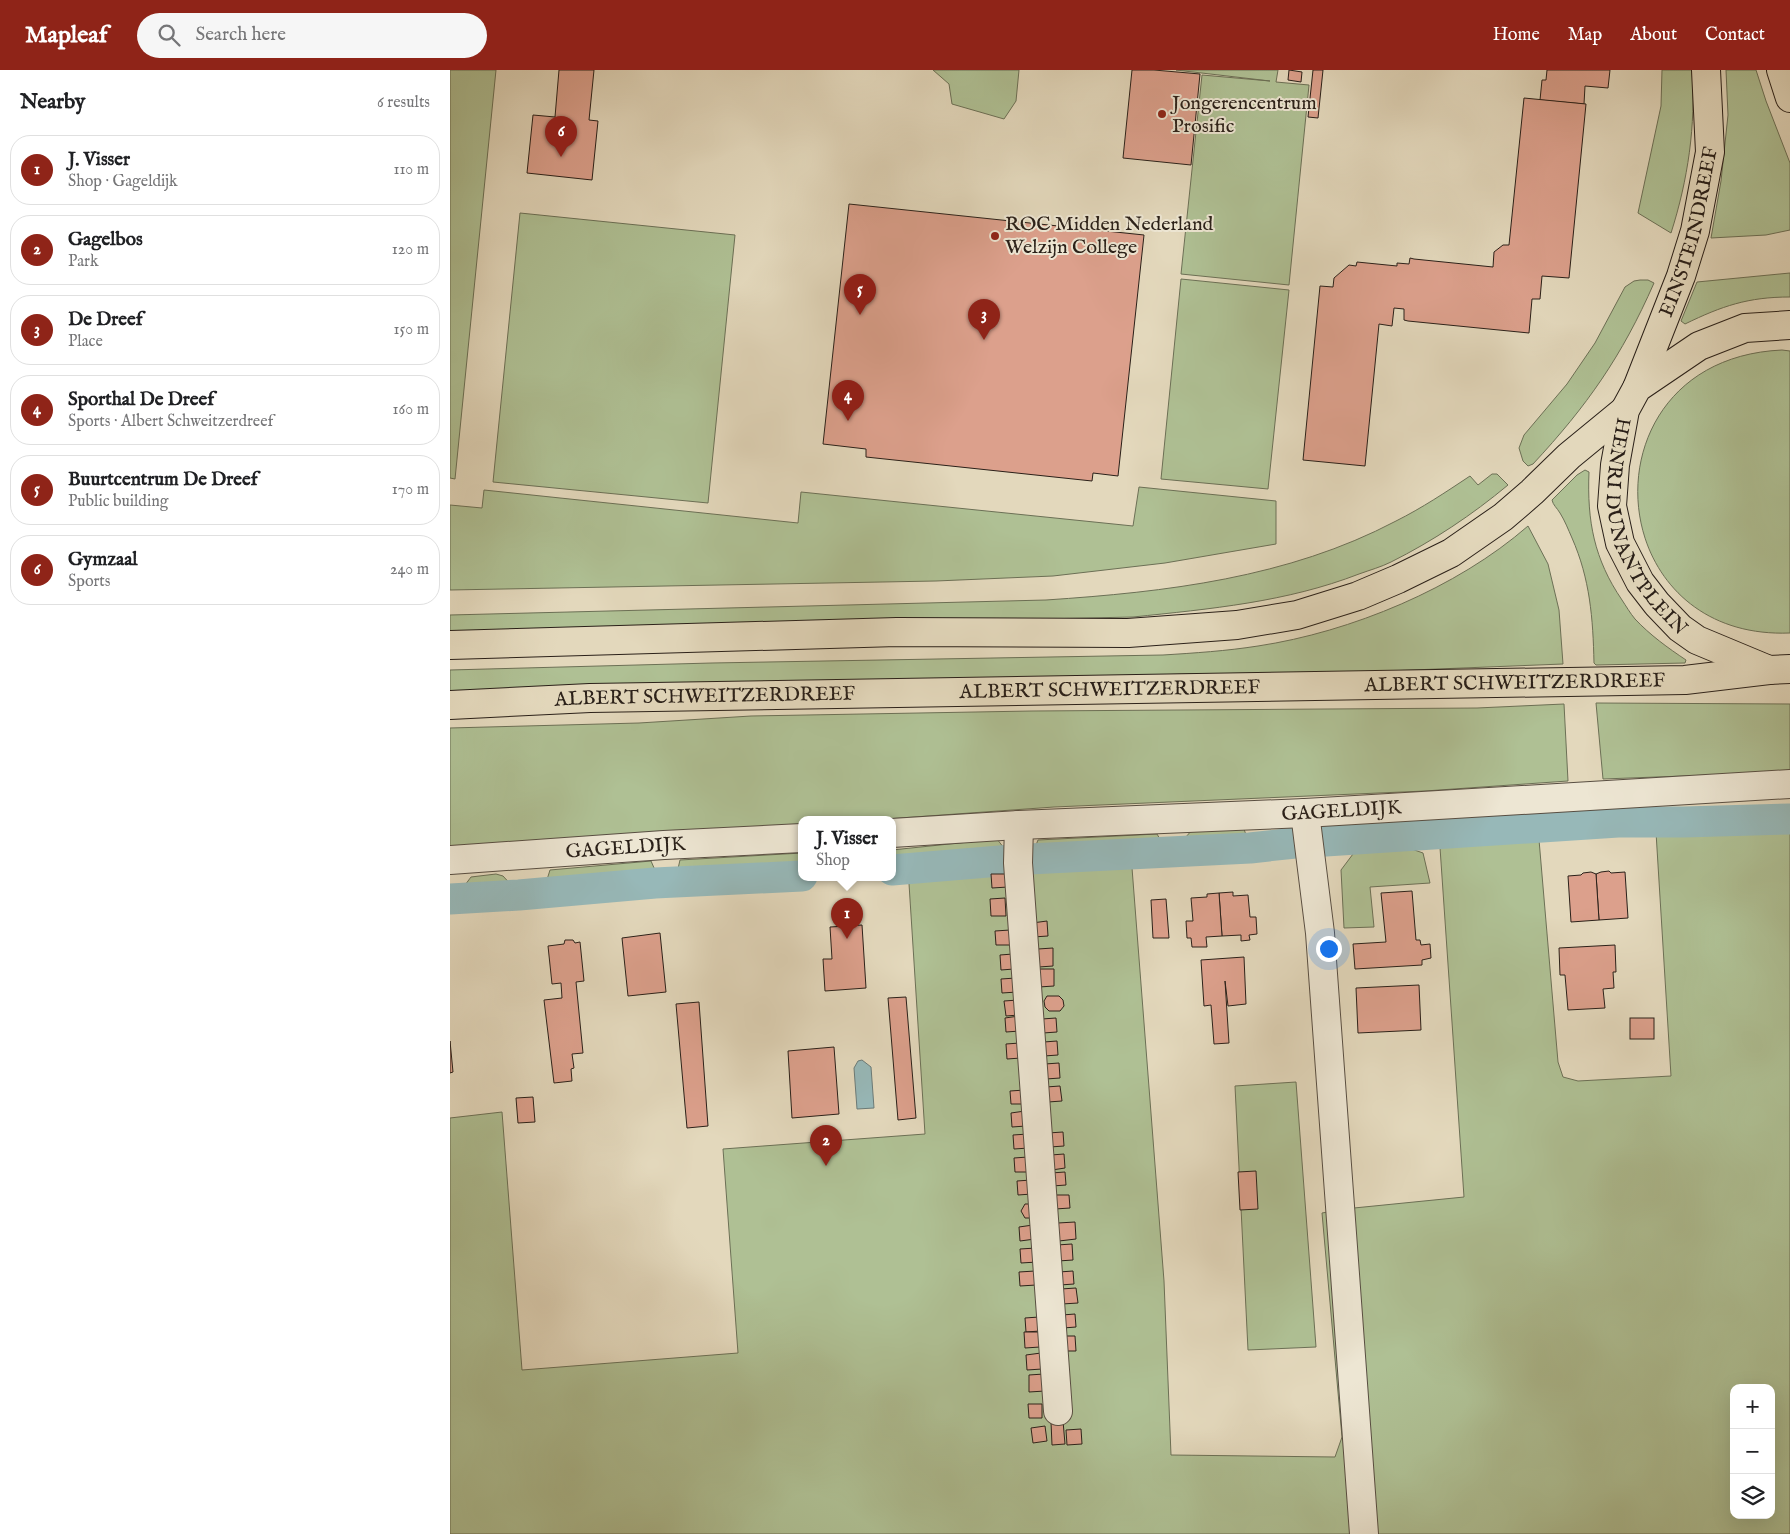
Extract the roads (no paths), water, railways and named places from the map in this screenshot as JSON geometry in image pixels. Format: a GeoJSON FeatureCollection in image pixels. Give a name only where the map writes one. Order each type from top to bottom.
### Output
{"type":"FeatureCollection","features":[{"type":"Feature","properties":{"kind":"main road","name":"EINSTEINDREEF"},"geometry":{"type":"LineString","coordinates":[[1631,399],[1681,276],[1695,231],[1710,152],[1706,70]]}},
{"type":"Feature","properties":{"kind":"main road"},"geometry":{"type":"LineString","coordinates":[[1781,70],[1790,98]]}},
{"type":"Feature","properties":{"kind":"main road","name":"HENRI DUNANTPLEIN"},"geometry":{"type":"LineString","coordinates":[[1780,670],[1697,640],[1680,628],[1657,604],[1640,582],[1620,543],[1612,506],[1615,465],[1631,399],[1699,346],[1745,328],[1790,324]]}},
{"type":"Feature","properties":{"kind":"main road"},"geometry":{"type":"LineString","coordinates":[[450,645],[897,632],[1128,633],[1237,625],[1296,614],[1358,596],[1451,553],[1503,517],[1631,399]]}},
{"type":"Feature","properties":{"kind":"main road","name":"ALBERT SCHWEITZERDREEF"},"geometry":{"type":"LineString","coordinates":[[450,705],[600,698],[1685,680],[1780,670]]}},
{"type":"Feature","properties":{"kind":"street","name":"GAGELDIJK"},"geometry":{"type":"LineString","coordinates":[[896,833],[1304,813],[1790,784]]}},
{"type":"Feature","properties":{"kind":"street"},"geometry":{"type":"LineString","coordinates":[[1304,813],[1320,933],[1364,1534]]}},
{"type":"Feature","properties":{"kind":"street"},"geometry":{"type":"LineString","coordinates":[[1019,826],[1018,863],[1058,1411]]}},
{"type":"Feature","properties":{"kind":"street","name":"GAGELDIJK"},"geometry":{"type":"LineString","coordinates":[[450,860],[664,845],[798,838]]}},
{"type":"Feature","properties":{"kind":"water"},"geometry":{"type":"Polygon","coordinates":[[[862,1060],[871,1067],[874,1108],[857,1109],[854,1068],[858,1061],[862,1060]]]}},
{"type":"Feature","properties":{"kind":"waterway"},"geometry":{"type":"LineString","coordinates":[[1029,859],[1250,848],[1295,843],[1618,822],[1790,819]]}},
{"type":"Feature","properties":{"kind":"waterway"},"geometry":{"type":"LineString","coordinates":[[896,870],[1012,860]]}},
{"type":"Feature","properties":{"kind":"waterway"},"geometry":{"type":"LineString","coordinates":[[450,899],[655,883],[798,876]]}},
{"type":"Feature","properties":{"kind":"place","name":"Jongerencentrum Prosific"},"geometry":{"type":"Point","coordinates":[1162,114]}},
{"type":"Feature","properties":{"kind":"place","name":"Gymzaal"},"geometry":{"type":"Point","coordinates":[561,157]}},
{"type":"Feature","properties":{"kind":"place","name":"ROC Midden Nederland Welzijn College"},"geometry":{"type":"Point","coordinates":[995,236]}},
{"type":"Feature","properties":{"kind":"place","name":"Buurtcentrum De Dreef"},"geometry":{"type":"Point","coordinates":[860,315]}},
{"type":"Feature","properties":{"kind":"place","name":"De Dreef"},"geometry":{"type":"Point","coordinates":[984,340]}},
{"type":"Feature","properties":{"kind":"place","name":"Sporthal De Dreef"},"geometry":{"type":"Point","coordinates":[848,421]}},
{"type":"Feature","properties":{"kind":"place","name":"J. Visser"},"geometry":{"type":"Point","coordinates":[847,939]}},
{"type":"Feature","properties":{"kind":"place","name":"Gagelbos"},"geometry":{"type":"Point","coordinates":[826,1166]}}]}
